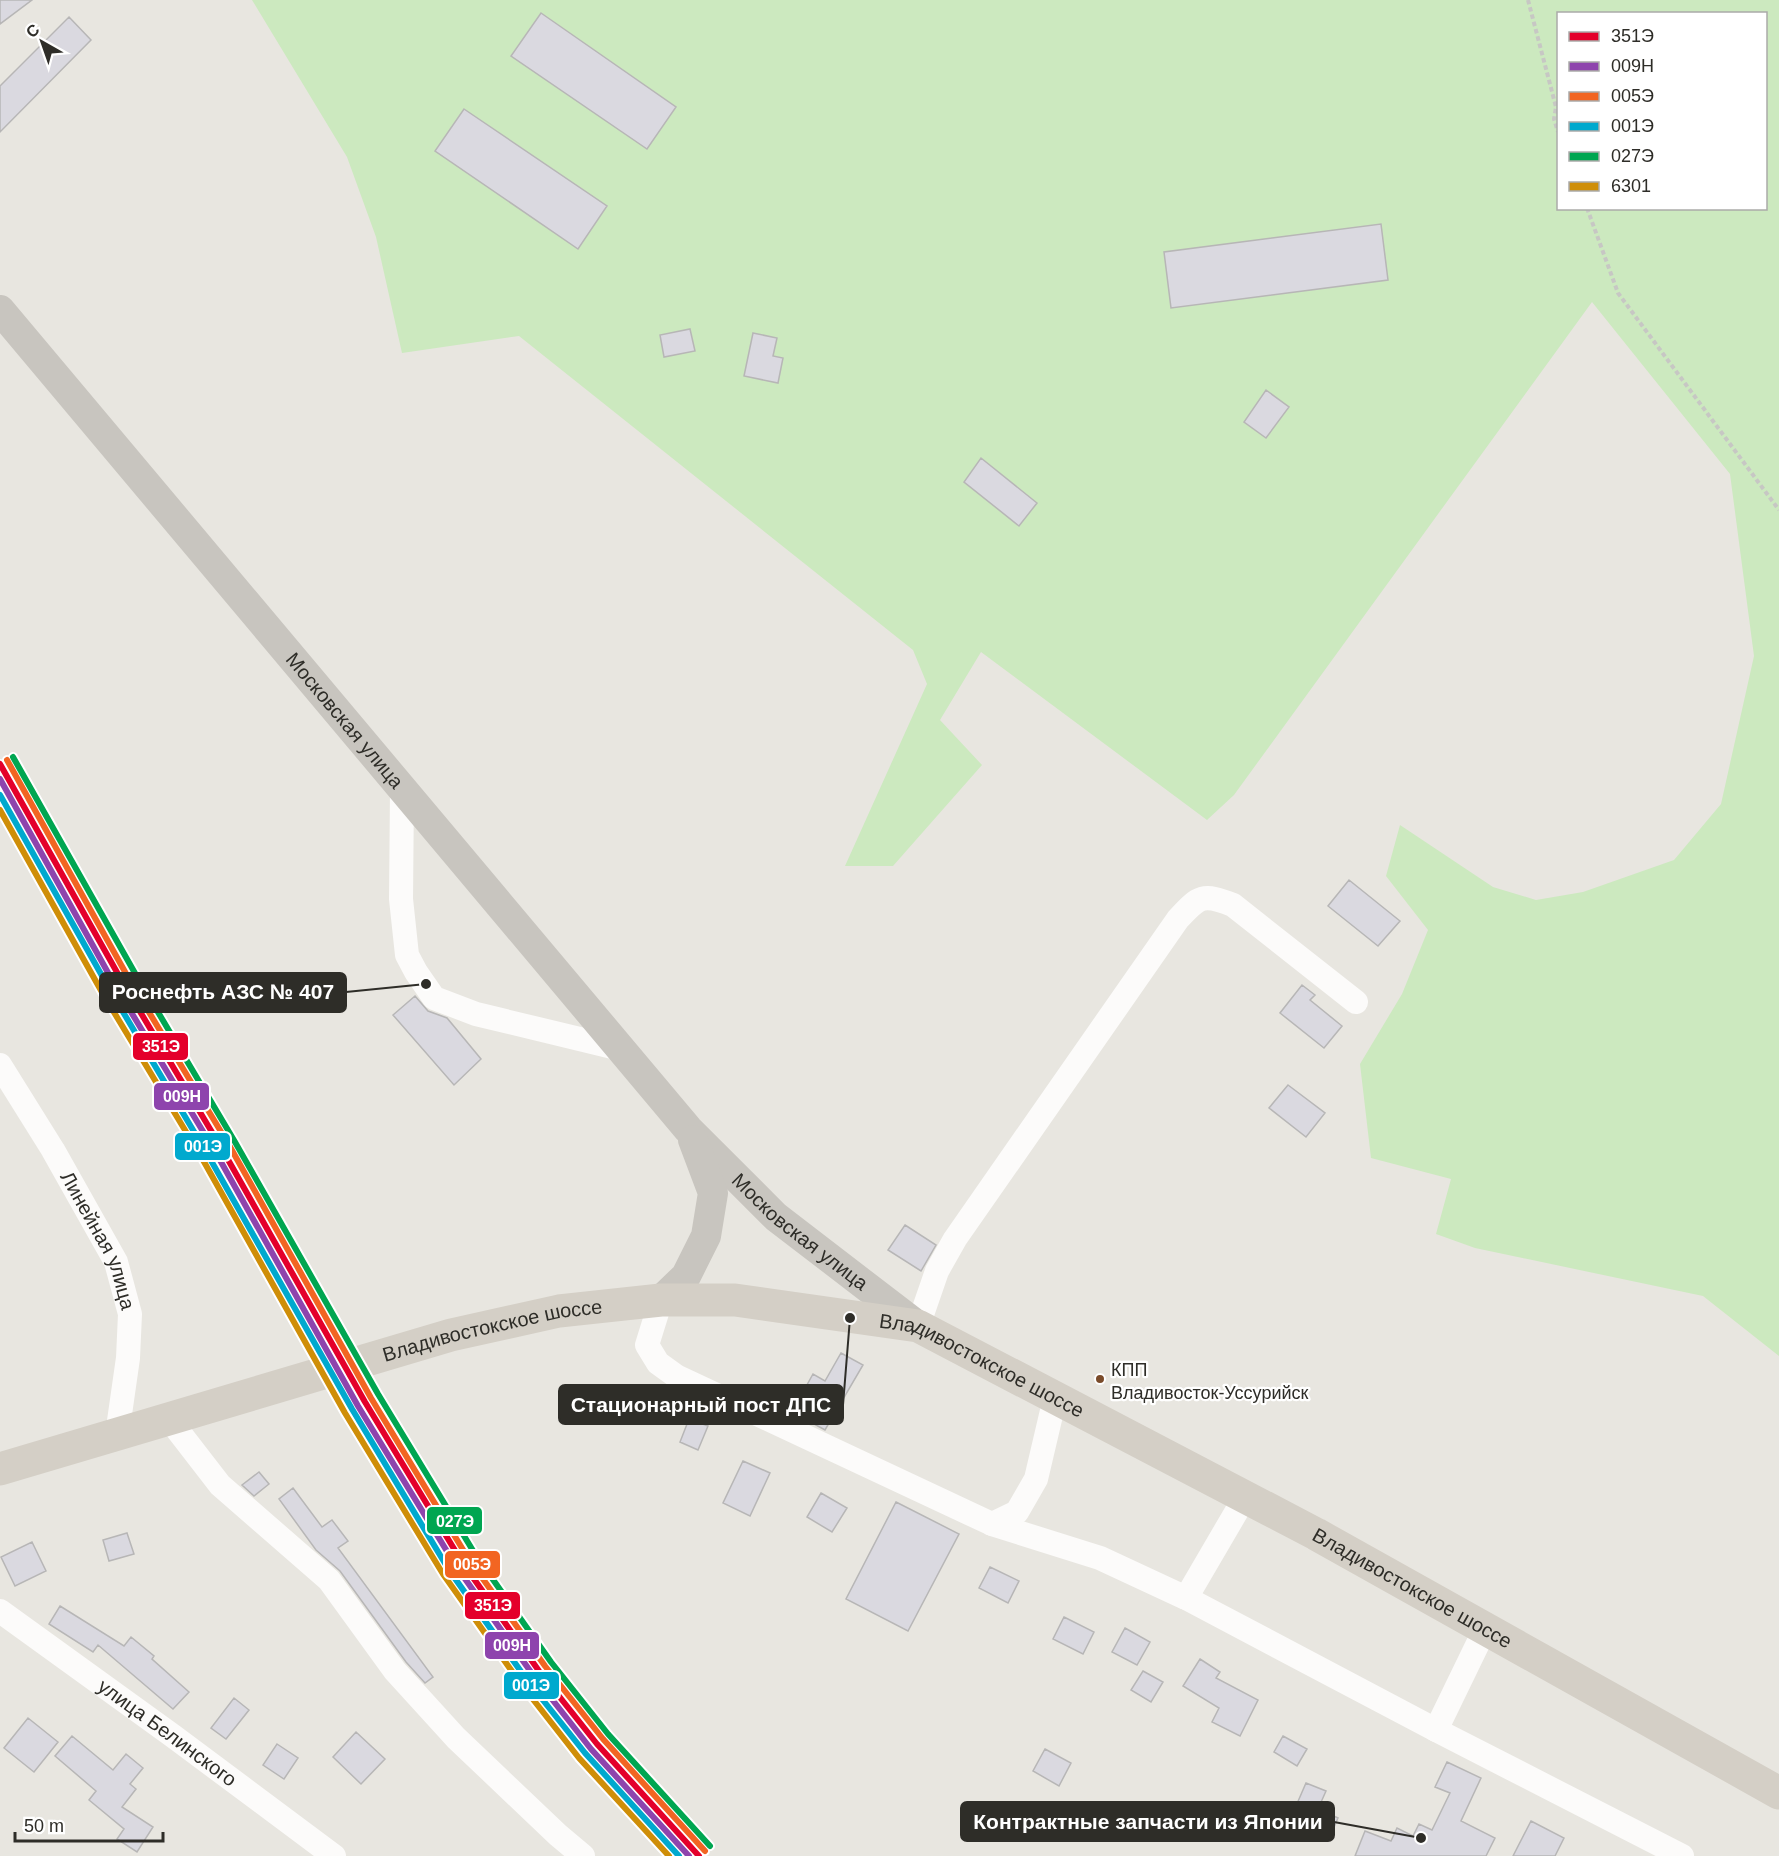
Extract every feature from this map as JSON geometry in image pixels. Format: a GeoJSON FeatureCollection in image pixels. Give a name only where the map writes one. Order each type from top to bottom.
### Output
{"type":"FeatureCollection","features":[{"type":"Feature","properties":{"kind":"highway","name":"Владивостокское шоссе"},"geometry":{"type":"LineString","coordinates":[[0,1469],[451,1335],[559,1311],[661,1300],[735,1300],[918,1326],[1245,1497],[1779,1793]]}},
{"type":"Feature","properties":{"kind":"main road","name":"Московская улица"},"geometry":{"type":"LineString","coordinates":[[0,310],[688,1129],[776,1217],[918,1326]]}},
{"type":"Feature","properties":{"kind":"main road","name":"Московская улица"},"geometry":{"type":"LineString","coordinates":[[661,1300],[686,1276],[706,1236],[713,1192],[688,1129]]}},
{"type":"Feature","properties":{"kind":"street"},"geometry":{"type":"LineString","coordinates":[[402,791],[401,899],[407,955],[434,998],[477,1014],[621,1049]]}},
{"type":"Feature","properties":{"kind":"street"},"geometry":{"type":"LineString","coordinates":[[918,1326],[937,1271],[955,1239],[1178,920],[1193,902],[1211,896],[1233,905],[1356,1002]]}},
{"type":"Feature","properties":{"kind":"street","name":"Линейная улица"},"geometry":{"type":"LineString","coordinates":[[0,1065],[116,1262],[130,1314],[128,1358],[117,1435]]}},
{"type":"Feature","properties":{"kind":"street"},"geometry":{"type":"LineString","coordinates":[[661,1300],[647,1345],[658,1363],[676,1376],[992,1524],[1100,1558],[1186,1599],[1682,1856]]}},
{"type":"Feature","properties":{"kind":"street"},"geometry":{"type":"LineString","coordinates":[[992,1524],[1017,1512],[1036,1479],[1055,1398]]}},
{"type":"Feature","properties":{"kind":"street"},"geometry":{"type":"LineString","coordinates":[[183,1415],[220,1485],[329,1580],[394,1671],[456,1738],[583,1856]]}},
{"type":"Feature","properties":{"kind":"street"},"geometry":{"type":"LineString","coordinates":[[1186,1599],[1245,1497]]}},
{"type":"Feature","properties":{"kind":"street","name":"улица Белинского"},"geometry":{"type":"LineString","coordinates":[[0,1611],[334,1856]]}},
{"type":"Feature","properties":{"kind":"street"},"geometry":{"type":"LineString","coordinates":[[1436,1730],[1485,1629]]}},
{"type":"Feature","properties":{"kind":"path"},"geometry":{"type":"LineString","coordinates":[[1528,0],[1556,107],[1554,119],[1557,129]]}},
{"type":"Feature","properties":{"kind":"path"},"geometry":{"type":"LineString","coordinates":[[1588,210],[1618,293],[1779,510]]}},
{"type":"Feature","properties":{"kind":"green space"},"geometry":{"type":"Polygon","coordinates":[[[252,0],[1779,0],[1779,1356],[1703,1296],[1475,1248],[1436,1234],[1451,1179],[1371,1158],[1360,1064],[1402,994],[1428,930],[1386,876],[1400,825],[1493,887],[1536,900],[1583,892],[1674,860],[1721,804],[1754,656],[1730,474],[1592,302],[1234,795],[1207,820],[981,652],[940,720],[982,765],[893,866],[845,866],[927,684],[913,650],[519,336],[402,353],[376,237],[347,157],[252,0]]]}},
{"type":"Feature","properties":{"kind":"building"},"geometry":{"type":"Polygon","coordinates":[[[0,0],[32,0],[0,24],[0,0]]]}},
{"type":"Feature","properties":{"kind":"building"},"geometry":{"type":"Polygon","coordinates":[[[541,13],[676,107],[647,149],[511,56],[541,13]]]}},
{"type":"Feature","properties":{"kind":"building"},"geometry":{"type":"Polygon","coordinates":[[[69,17],[91,40],[0,132],[0,86],[69,17]]]}},
{"type":"Feature","properties":{"kind":"building"},"geometry":{"type":"Polygon","coordinates":[[[464,109],[607,206],[578,249],[435,151],[464,109]]]}},
{"type":"Feature","properties":{"kind":"building"},"geometry":{"type":"Polygon","coordinates":[[[1381,224],[1388,280],[1171,308],[1164,252],[1381,224]]]}},
{"type":"Feature","properties":{"kind":"building"},"geometry":{"type":"Polygon","coordinates":[[[690,329],[695,351],[664,357],[660,335],[690,329]]]}},
{"type":"Feature","properties":{"kind":"building"},"geometry":{"type":"Polygon","coordinates":[[[753,333],[777,338],[773,356],[783,358],[778,383],[744,376],[753,333]]]}},
{"type":"Feature","properties":{"kind":"building"},"geometry":{"type":"Polygon","coordinates":[[[1266,390],[1289,407],[1266,438],[1244,422],[1266,390]]]}},
{"type":"Feature","properties":{"kind":"building"},"geometry":{"type":"Polygon","coordinates":[[[981,458],[1037,503],[1019,526],[964,482],[981,458]]]}},
{"type":"Feature","properties":{"kind":"building"},"geometry":{"type":"Polygon","coordinates":[[[1349,880],[1400,921],[1378,946],[1328,906],[1349,880]]]}},
{"type":"Feature","properties":{"kind":"building"},"geometry":{"type":"Polygon","coordinates":[[[1302,985],[1315,995],[1310,1000],[1342,1026],[1324,1048],[1280,1013],[1302,985]]]}},
{"type":"Feature","properties":{"kind":"building"},"geometry":{"type":"Polygon","coordinates":[[[415,996],[428,1011],[447,1018],[481,1059],[454,1085],[393,1015],[415,996]]]}},
{"type":"Feature","properties":{"kind":"building"},"geometry":{"type":"Polygon","coordinates":[[[1288,1085],[1325,1113],[1306,1137],[1269,1108],[1288,1085]]]}},
{"type":"Feature","properties":{"kind":"building"},"geometry":{"type":"Polygon","coordinates":[[[905,1225],[936,1245],[921,1271],[888,1250],[905,1225]]]}},
{"type":"Feature","properties":{"kind":"building"},"geometry":{"type":"Polygon","coordinates":[[[841,1353],[863,1365],[825,1430],[792,1412],[813,1374],[825,1381],[841,1353]]]}},
{"type":"Feature","properties":{"kind":"building"},"geometry":{"type":"Polygon","coordinates":[[[689,1419],[708,1426],[698,1450],[680,1442],[689,1419]]]}},
{"type":"Feature","properties":{"kind":"building"},"geometry":{"type":"Polygon","coordinates":[[[743,1461],[770,1473],[750,1516],[723,1503],[743,1461]]]}},
{"type":"Feature","properties":{"kind":"building"},"geometry":{"type":"Polygon","coordinates":[[[259,1472],[269,1484],[254,1496],[242,1485],[259,1472]]]}},
{"type":"Feature","properties":{"kind":"building"},"geometry":{"type":"Polygon","coordinates":[[[293,1488],[322,1527],[332,1520],[348,1541],[338,1548],[433,1677],[425,1683],[406,1662],[340,1571],[316,1550],[279,1499],[293,1488]]]}},
{"type":"Feature","properties":{"kind":"building"},"geometry":{"type":"Polygon","coordinates":[[[821,1493],[847,1508],[832,1532],[807,1517],[821,1493]]]}},
{"type":"Feature","properties":{"kind":"building"},"geometry":{"type":"Polygon","coordinates":[[[896,1502],[959,1534],[908,1631],[846,1599],[896,1502]]]}},
{"type":"Feature","properties":{"kind":"building"},"geometry":{"type":"Polygon","coordinates":[[[127,1533],[134,1554],[109,1561],[103,1540],[127,1533]]]}},
{"type":"Feature","properties":{"kind":"building"},"geometry":{"type":"Polygon","coordinates":[[[32,1542],[46,1571],[15,1586],[1,1557],[32,1542]]]}},
{"type":"Feature","properties":{"kind":"building"},"geometry":{"type":"Polygon","coordinates":[[[990,1567],[1019,1581],[1008,1603],[979,1588],[990,1567]]]}},
{"type":"Feature","properties":{"kind":"building"},"geometry":{"type":"Polygon","coordinates":[[[60,1606],[124,1646],[131,1637],[154,1656],[152,1659],[189,1692],[173,1709],[98,1645],[93,1652],[49,1624],[60,1606]]]}},
{"type":"Feature","properties":{"kind":"building"},"geometry":{"type":"Polygon","coordinates":[[[1064,1617],[1094,1632],[1083,1654],[1053,1639],[1064,1617]]]}},
{"type":"Feature","properties":{"kind":"building"},"geometry":{"type":"Polygon","coordinates":[[[1125,1628],[1150,1642],[1137,1665],[1112,1652],[1125,1628]]]}},
{"type":"Feature","properties":{"kind":"building"},"geometry":{"type":"Polygon","coordinates":[[[1200,1659],[1220,1672],[1216,1678],[1258,1700],[1240,1736],[1212,1722],[1219,1708],[1183,1686],[1200,1659]]]}},
{"type":"Feature","properties":{"kind":"building"},"geometry":{"type":"Polygon","coordinates":[[[1143,1671],[1163,1682],[1151,1702],[1131,1690],[1143,1671]]]}},
{"type":"Feature","properties":{"kind":"building"},"geometry":{"type":"Polygon","coordinates":[[[234,1698],[249,1710],[226,1739],[211,1728],[234,1698]]]}},
{"type":"Feature","properties":{"kind":"building"},"geometry":{"type":"Polygon","coordinates":[[[28,1718],[58,1742],[34,1772],[4,1748],[28,1718]]]}},
{"type":"Feature","properties":{"kind":"building"},"geometry":{"type":"Polygon","coordinates":[[[356,1732],[385,1759],[361,1784],[333,1757],[356,1732]]]}},
{"type":"Feature","properties":{"kind":"building"},"geometry":{"type":"Polygon","coordinates":[[[72,1736],[113,1770],[126,1754],[143,1768],[130,1784],[136,1789],[122,1807],[153,1827],[137,1852],[117,1839],[124,1829],[89,1800],[96,1791],[55,1756],[72,1736]]]}},
{"type":"Feature","properties":{"kind":"building"},"geometry":{"type":"Polygon","coordinates":[[[1283,1736],[1307,1749],[1297,1766],[1274,1752],[1283,1736]]]}},
{"type":"Feature","properties":{"kind":"building"},"geometry":{"type":"Polygon","coordinates":[[[277,1744],[298,1758],[284,1779],[263,1765],[277,1744]]]}},
{"type":"Feature","properties":{"kind":"building"},"geometry":{"type":"Polygon","coordinates":[[[1045,1749],[1071,1763],[1059,1786],[1033,1771],[1045,1749]]]}},
{"type":"Feature","properties":{"kind":"building"},"geometry":{"type":"Polygon","coordinates":[[[1447,1762],[1481,1778],[1461,1821],[1495,1838],[1486,1856],[1355,1856],[1365,1831],[1391,1841],[1397,1828],[1413,1836],[1419,1824],[1432,1830],[1450,1793],[1435,1787],[1447,1762]]]}},
{"type":"Feature","properties":{"kind":"building"},"geometry":{"type":"Polygon","coordinates":[[[1306,1783],[1326,1791],[1318,1809],[1338,1818],[1329,1839],[1289,1822],[1306,1783]]]}},
{"type":"Feature","properties":{"kind":"building"},"geometry":{"type":"Polygon","coordinates":[[[1531,1821],[1564,1838],[1555,1856],[1513,1856],[1531,1821]]]}},
{"type":"Feature","properties":{"kind":"transit line","name":"027Э"},"geometry":{"type":"LineString","coordinates":[[13,757],[378,1394],[475,1554],[551,1662],[608,1734],[710,1846]]}},
{"type":"Feature","properties":{"kind":"transit line","name":"005Э"},"geometry":{"type":"LineString","coordinates":[[7,760],[129,979],[229,1145],[371,1398],[468,1558],[545,1666],[603,1739],[705,1851]]}},
{"type":"Feature","properties":{"kind":"transit line","name":"351Э"},"geometry":{"type":"LineString","coordinates":[[0,764],[123,983],[222,1149],[365,1402],[462,1562],[539,1671],[597,1744],[699,1856]]}},
{"type":"Feature","properties":{"kind":"transit line","name":"009Н"},"geometry":{"type":"LineString","coordinates":[[0,779],[116,987],[216,1153],[358,1406],[456,1566],[533,1675],[591,1749],[689,1856]]}},
{"type":"Feature","properties":{"kind":"transit line","name":"001Э"},"geometry":{"type":"LineString","coordinates":[[0,795],[352,1409],[449,1570],[527,1680],[585,1753],[679,1856]]}},
{"type":"Feature","properties":{"kind":"transit line","name":"6301"},"geometry":{"type":"LineString","coordinates":[[0,810],[103,994],[203,1160],[345,1413],[443,1574],[521,1684],[579,1758],[669,1856]]}},
{"type":"Feature","properties":{"kind":"place","name":"Роснефть АЗС № 407"},"geometry":{"type":"Point","coordinates":[426,984]}},
{"type":"Feature","properties":{"kind":"place","name":"Стационарный пост ДПС"},"geometry":{"type":"Point","coordinates":[850,1318]}},
{"type":"Feature","properties":{"kind":"place","name":"КПП Владивосток-Уссурийск"},"geometry":{"type":"Point","coordinates":[1100,1379]}},
{"type":"Feature","properties":{"kind":"place","name":"Контрактные запчасти из Японии"},"geometry":{"type":"Point","coordinates":[1421,1838]}}]}
